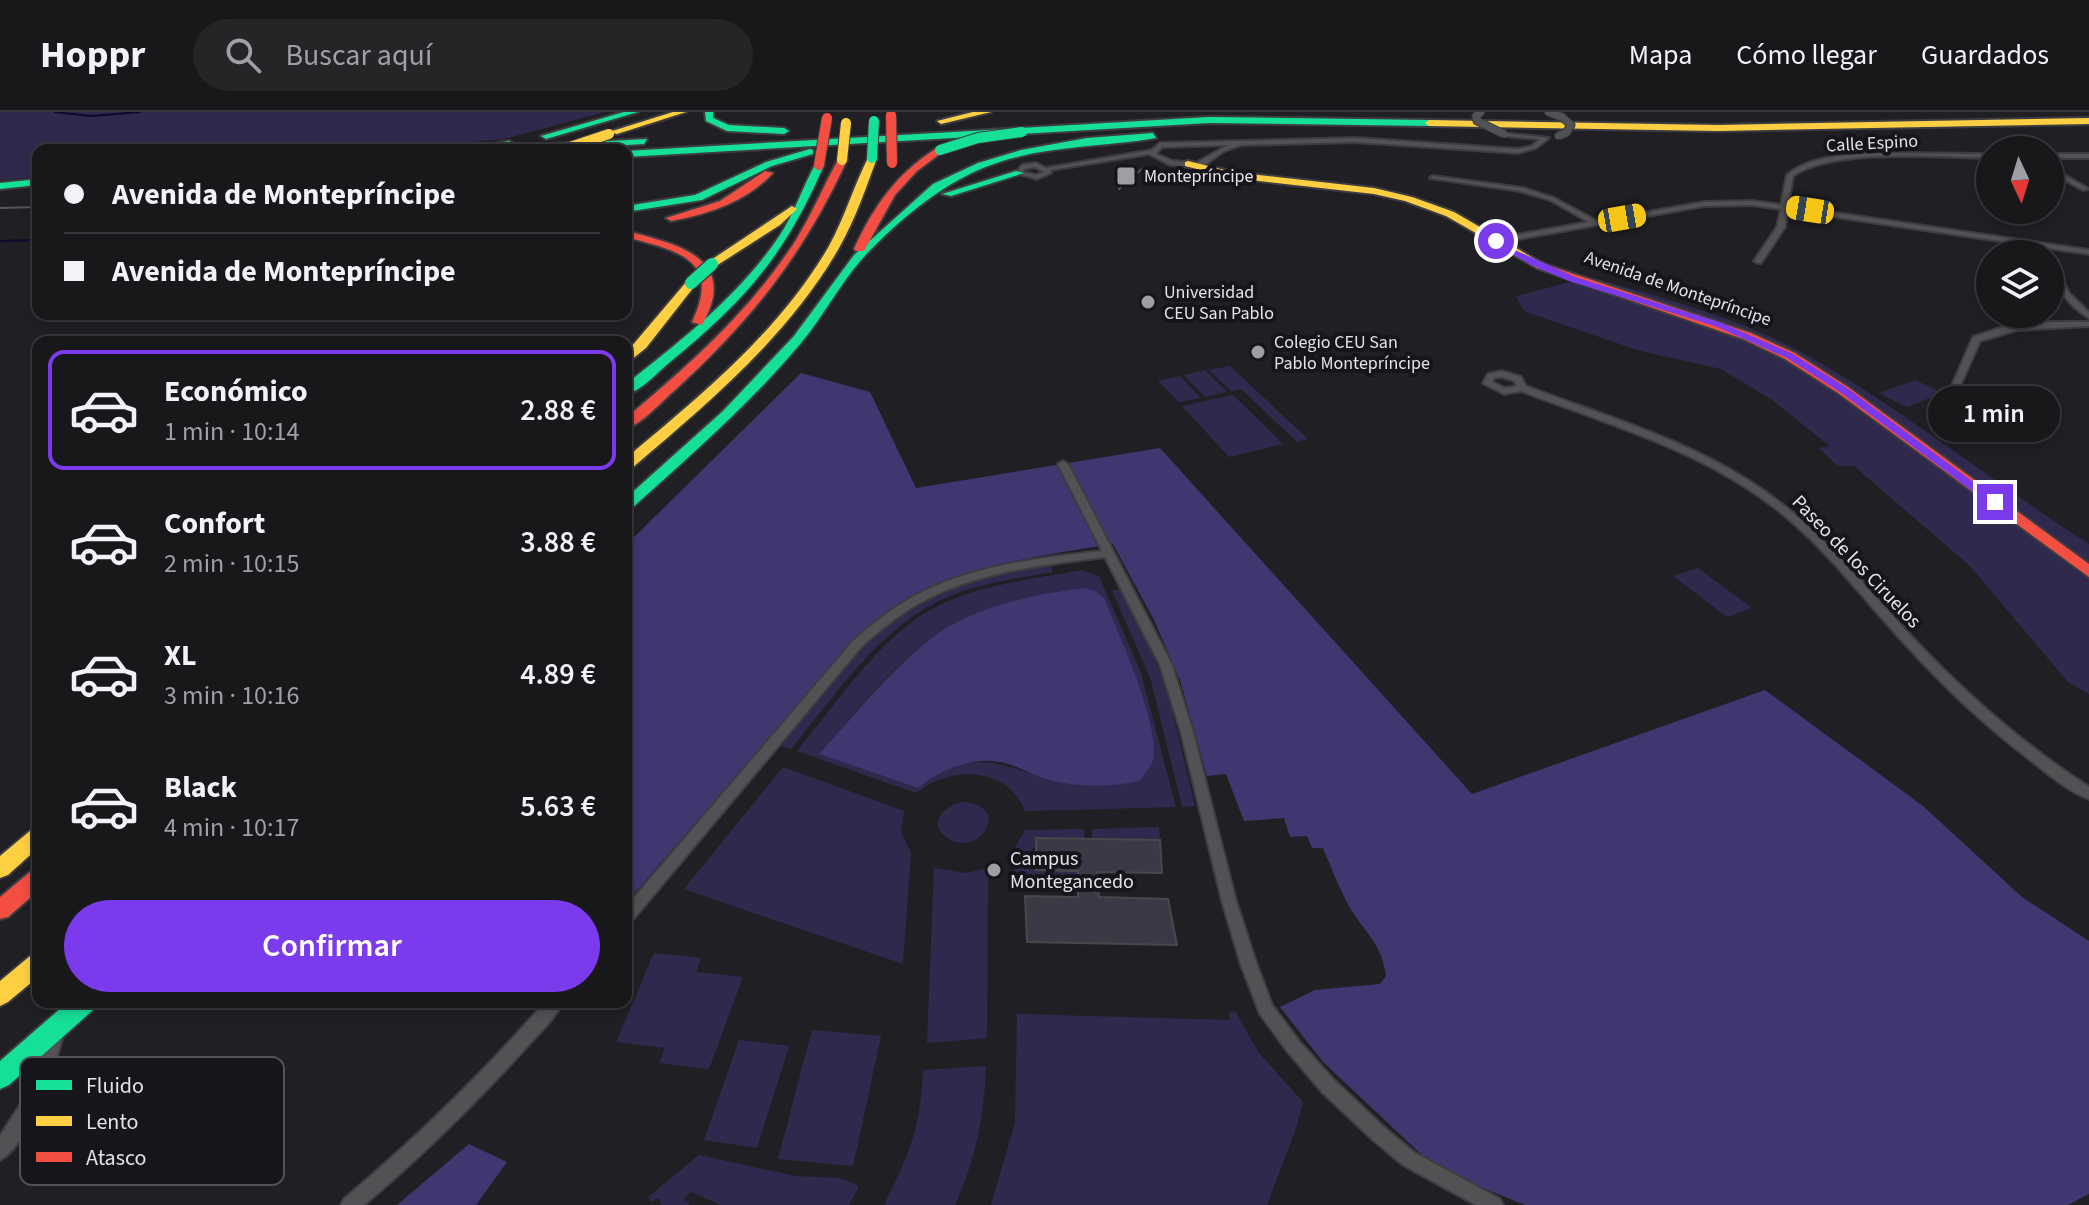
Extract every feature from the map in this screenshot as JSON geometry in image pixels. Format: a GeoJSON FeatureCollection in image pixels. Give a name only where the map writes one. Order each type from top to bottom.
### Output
{"type":"FeatureCollection","features":[{"type":"Feature","properties":{"kind":"main road"},"geometry":{"type":"LineString","coordinates":[[499,144],[565,133],[634,112]]}},
{"type":"Feature","properties":{"kind":"main road"},"geometry":{"type":"LineString","coordinates":[[614,142],[682,112]]}},
{"type":"Feature","properties":{"kind":"main road"},"geometry":{"type":"LineString","coordinates":[[709,112],[709,119],[727,128],[978,138],[1078,119]]}},
{"type":"Feature","properties":{"kind":"main road"},"geometry":{"type":"LineString","coordinates":[[632,154],[937,136],[987,112]]}},
{"type":"Feature","properties":{"kind":"main road"},"geometry":{"type":"LineString","coordinates":[[614,142],[1196,112]]}},
{"type":"Feature","properties":{"kind":"main road"},"geometry":{"type":"LineString","coordinates":[[1378,112],[1596,121]]}},
{"type":"Feature","properties":{"kind":"main road"},"geometry":{"type":"LineString","coordinates":[[1473,112],[1736,117],[1979,112]]}},
{"type":"Feature","properties":{"kind":"main road"},"geometry":{"type":"LineString","coordinates":[[632,420],[717,345],[787,266],[816,222],[842,160],[833,115]]}},
{"type":"Feature","properties":{"kind":"main road"},"geometry":{"type":"LineString","coordinates":[[632,386],[721,309],[761,266],[793,223],[819,165],[833,115]]}},
{"type":"Feature","properties":{"kind":"main road"},"geometry":{"type":"LineString","coordinates":[[882,115],[892,163],[889,195]]}},
{"type":"Feature","properties":{"kind":"main road"},"geometry":{"type":"LineString","coordinates":[[632,461],[710,394],[756,347],[821,268],[849,223],[862,192],[867,153],[882,115]]}},
{"type":"Feature","properties":{"kind":"main road"},"geometry":{"type":"LineString","coordinates":[[632,220],[702,213],[737,200],[771,171],[791,160],[1219,119],[1780,122],[2089,115]]}},
{"type":"Feature","properties":{"kind":"main road"},"geometry":{"type":"LineString","coordinates":[[632,199],[693,189],[762,157],[788,150],[1078,119],[1246,119],[1513,126],[1999,128]]}},
{"type":"Feature","properties":{"kind":"main road"},"geometry":{"type":"LineString","coordinates":[[1219,119],[1546,132],[1870,133]]}},
{"type":"Feature","properties":{"kind":"main road"},"geometry":{"type":"LineString","coordinates":[[1219,119],[1466,135]]}},
{"type":"Feature","properties":{"kind":"main road"},"geometry":{"type":"LineString","coordinates":[[1548,139],[1821,136],[2089,124]]}},
{"type":"Feature","properties":{"kind":"main road"},"geometry":{"type":"LineString","coordinates":[[1832,128],[2089,124]]}},
{"type":"Feature","properties":{"kind":"main road"},"geometry":{"type":"LineString","coordinates":[[588,144],[786,131]]}},
{"type":"Feature","properties":{"kind":"main road"},"geometry":{"type":"LineString","coordinates":[[632,501],[693,447],[759,382],[798,339],[858,257],[937,186],[981,165],[1021,153],[1087,141],[1194,134],[1514,136]]}},
{"type":"Feature","properties":{"kind":"main road"},"geometry":{"type":"LineString","coordinates":[[858,257],[862,243],[889,195],[937,136]]}},
{"type":"Feature","properties":{"kind":"main road"},"geometry":{"type":"LineString","coordinates":[[1087,141],[1129,140],[1155,153]]}},
{"type":"Feature","properties":{"kind":"main road"},"geometry":{"type":"LineString","coordinates":[[632,208],[698,198],[790,157],[867,153]]}},
{"type":"Feature","properties":{"kind":"main road","name":"Avenida de Montepríncipe"},"geometry":{"type":"LineString","coordinates":[[1206,153],[1219,167],[1237,172],[1375,188],[1413,196],[1458,212],[1534,263],[1572,279],[1719,324],[1790,356],[1843,390],[2089,572]]}},
{"type":"Feature","properties":{"kind":"main road","name":"Avenida de Montepríncipe"},"geometry":{"type":"LineString","coordinates":[[1188,164],[1233,175],[1374,191],[1408,199],[1450,214],[1500,241],[1579,276],[1726,321],[1799,354],[1856,389],[2089,560]]}},
{"type":"Feature","properties":{"kind":"main road"},"geometry":{"type":"LineString","coordinates":[[906,214],[951,192],[1020,177]]}},
{"type":"Feature","properties":{"kind":"main road"},"geometry":{"type":"LineString","coordinates":[[0,192],[32,190]]}},
{"type":"Feature","properties":{"kind":"main road"},"geometry":{"type":"LineString","coordinates":[[632,354],[691,283],[712,264],[776,223],[808,190]]}},
{"type":"Feature","properties":{"kind":"main road"},"geometry":{"type":"LineString","coordinates":[[632,236],[683,253],[699,262],[709,274],[712,291],[709,306],[701,319],[675,345],[675,350]]}},
{"type":"Feature","properties":{"kind":"main road"},"geometry":{"type":"LineString","coordinates":[[0,869],[32,841]]}},
{"type":"Feature","properties":{"kind":"main road"},"geometry":{"type":"LineString","coordinates":[[0,910],[32,883]]}},
{"type":"Feature","properties":{"kind":"main road"},"geometry":{"type":"LineString","coordinates":[[0,918],[32,893]]}},
{"type":"Feature","properties":{"kind":"main road"},"geometry":{"type":"LineString","coordinates":[[0,995],[32,968]]}},
{"type":"Feature","properties":{"kind":"main road"},"geometry":{"type":"LineString","coordinates":[[0,1004],[32,982]]}},
{"type":"Feature","properties":{"kind":"main road"},"geometry":{"type":"LineString","coordinates":[[23,1057],[78,1008]]}},
{"type":"Feature","properties":{"kind":"main road"},"geometry":{"type":"LineString","coordinates":[[0,1077],[20,1060]]}},
{"type":"Feature","properties":{"kind":"street"},"geometry":{"type":"LineString","coordinates":[[1481,112],[1476,116],[1477,121],[1514,136],[1548,139]]}},
{"type":"Feature","properties":{"kind":"street"},"geometry":{"type":"LineString","coordinates":[[1155,153],[1188,164],[1206,153],[1238,144],[1355,140],[1506,152],[1527,150],[1566,133],[1571,125],[1562,117],[1548,112]]}},
{"type":"Feature","properties":{"kind":"street"},"geometry":{"type":"LineString","coordinates":[[1020,177],[1022,167],[1048,169],[1155,153],[1178,143],[1206,153],[1238,144]]}},
{"type":"Feature","properties":{"kind":"street","name":"Calle Espino"},"geometry":{"type":"LineString","coordinates":[[1785,206],[1790,175],[1813,162],[1854,157],[1976,156]]}},
{"type":"Feature","properties":{"kind":"street"},"geometry":{"type":"LineString","coordinates":[[2064,156],[2089,156]]}},
{"type":"Feature","properties":{"kind":"street"},"geometry":{"type":"LineString","coordinates":[[2064,177],[2085,189]]}},
{"type":"Feature","properties":{"kind":"street"},"geometry":{"type":"LineString","coordinates":[[1433,178],[1521,189],[1552,199],[1595,223]]}},
{"type":"Feature","properties":{"kind":"street"},"geometry":{"type":"LineString","coordinates":[[1500,241],[1704,204],[1785,206],[1985,240]]}},
{"type":"Feature","properties":{"kind":"street"},"geometry":{"type":"LineString","coordinates":[[1758,261],[1781,227],[1785,206]]}},
{"type":"Feature","properties":{"kind":"street"},"geometry":{"type":"LineString","coordinates":[[2064,251],[2089,252]]}},
{"type":"Feature","properties":{"kind":"street"},"geometry":{"type":"LineString","coordinates":[[2064,290],[2089,316]]}},
{"type":"Feature","properties":{"kind":"street"},"geometry":{"type":"LineString","coordinates":[[1955,388],[1976,339],[1996,329],[2022,325],[2089,324]]}},
{"type":"Feature","properties":{"kind":"street","name":"Paseo de los Ciruelos"},"geometry":{"type":"LineString","coordinates":[[1522,388],[1680,448],[1724,470],[1773,501],[1823,547],[1950,684],[2032,754],[2089,794]]}},
{"type":"Feature","properties":{"kind":"street"},"geometry":{"type":"LineString","coordinates":[[1063,464],[1148,627],[1176,691],[1229,901],[1266,1009],[1328,1086],[1379,1134],[1418,1165],[1494,1205]]}},
{"type":"Feature","properties":{"kind":"street"},"geometry":{"type":"LineString","coordinates":[[632,911],[858,643],[881,621],[921,596],[962,579],[1040,562],[1109,553]]}},
{"type":"Feature","properties":{"kind":"street"},"geometry":{"type":"LineString","coordinates":[[350,1205],[446,1121],[512,1053],[550,1008]]}},
{"type":"Feature","properties":{"kind":"street"},"geometry":{"type":"LineString","coordinates":[[47,1057],[56,1028]]}},
{"type":"Feature","properties":{"kind":"street"},"geometry":{"type":"LineString","coordinates":[[0,1151],[20,1119]]}},
{"type":"Feature","properties":{"kind":"shaded area"},"geometry":{"type":"Polygon","coordinates":[[[0,112],[604,112],[504,139],[453,144],[32,144],[32,177],[0,180],[0,112]]]}},
{"type":"Feature","properties":{"kind":"shaded area"},"geometry":{"type":"Polygon","coordinates":[[[1590,277],[1731,321],[1812,358],[1883,402],[2089,544],[2089,694],[2068,682],[1970,566],[1854,466],[1838,466],[1819,448],[1830,446],[1772,400],[1721,369],[1637,350],[1524,311],[1516,296],[1590,277]]]}},
{"type":"Feature","properties":{"kind":"shaded area"},"geometry":{"type":"Polygon","coordinates":[[[1230,366],[1308,439],[1297,442],[1241,389],[1231,391],[1209,370],[1230,366]]]}},
{"type":"Feature","properties":{"kind":"shaded area"},"geometry":{"type":"Polygon","coordinates":[[[1205,370],[1227,392],[1205,397],[1184,375],[1205,370]]]}},
{"type":"Feature","properties":{"kind":"shaded area"},"geometry":{"type":"Polygon","coordinates":[[[801,373],[870,392],[916,488],[1160,448],[1472,794],[1765,690],[1923,806],[2022,897],[2089,941],[2089,1194],[2068,1205],[1525,1205],[1478,1186],[1424,1157],[1323,1062],[1280,1007],[1315,990],[1380,984],[1386,976],[1381,956],[1348,903],[1323,848],[1312,848],[1307,836],[1290,837],[1284,818],[1244,821],[1226,774],[1207,776],[1180,680],[1154,620],[1113,544],[1009,562],[977,571],[946,581],[886,614],[857,637],[632,896],[632,539],[801,373]]]}},
{"type":"Feature","properties":{"kind":"shaded area"},"geometry":{"type":"Polygon","coordinates":[[[1180,376],[1201,398],[1179,402],[1158,381],[1180,376]]]}},
{"type":"Feature","properties":{"kind":"shaded area"},"geometry":{"type":"Polygon","coordinates":[[[1915,380],[1943,393],[1907,407],[1879,393],[1915,380]]]}},
{"type":"Feature","properties":{"kind":"shaded area"},"geometry":{"type":"Polygon","coordinates":[[[1233,395],[1283,444],[1229,457],[1182,406],[1233,395]]]}},
{"type":"Feature","properties":{"kind":"shaded area"},"geometry":{"type":"Polygon","coordinates":[[[1050,565],[1053,572],[975,588],[925,608],[881,642],[791,749],[780,746],[852,658],[894,619],[917,603],[968,581],[1050,565]]]}},
{"type":"Feature","properties":{"kind":"shaded area"},"geometry":{"type":"Polygon","coordinates":[[[1698,568],[1752,608],[1727,617],[1673,576],[1698,568]]]}},
{"type":"Feature","properties":{"kind":"shaded area"},"geometry":{"type":"Polygon","coordinates":[[[1082,570],[1099,576],[1141,673],[1176,807],[1025,811],[1017,796],[991,778],[960,775],[944,778],[916,793],[797,751],[879,651],[918,618],[972,592],[1082,570]],[[1060,591],[978,615],[932,638],[887,677],[819,754],[918,788],[952,768],[983,762],[1014,768],[1050,781],[1060,591]]]}},
{"type":"Feature","properties":{"kind":"shaded area"},"geometry":{"type":"Polygon","coordinates":[[[1085,588],[1104,598],[1145,702],[1154,744],[1153,760],[1140,781],[1107,785],[1064,783],[1007,764],[978,761],[956,766],[918,788],[819,754],[899,666],[946,629],[1003,604],[1085,588]]]}},
{"type":"Feature","properties":{"kind":"shaded area"},"geometry":{"type":"Polygon","coordinates":[[[1123,589],[1167,688],[1195,806],[1182,807],[1151,680],[1112,591],[1123,589]]]}},
{"type":"Feature","properties":{"kind":"shaded area"},"geometry":{"type":"Polygon","coordinates":[[[783,767],[904,811],[901,833],[911,853],[903,964],[684,889],[783,767]]]}},
{"type":"Feature","properties":{"kind":"shaded area"},"geometry":{"type":"Polygon","coordinates":[[[962,802],[978,805],[986,812],[989,821],[978,837],[968,842],[957,842],[945,836],[938,825],[945,811],[962,802]]]}},
{"type":"Feature","properties":{"kind":"shaded area"},"geometry":{"type":"Polygon","coordinates":[[[1159,827],[1160,840],[1092,839],[1092,829],[1159,827]]]}},
{"type":"Feature","properties":{"kind":"shaded area"},"geometry":{"type":"Polygon","coordinates":[[[1084,829],[1085,839],[1037,838],[1036,845],[1030,851],[1036,858],[1036,870],[1078,871],[1078,888],[1015,887],[1014,850],[1025,830],[1084,829]]]}},
{"type":"Feature","properties":{"kind":"shaded area"},"geometry":{"type":"Polygon","coordinates":[[[934,868],[965,873],[988,868],[987,1038],[927,1043],[934,868]]]}},
{"type":"Feature","properties":{"kind":"shaded area"},"geometry":{"type":"Polygon","coordinates":[[[654,953],[701,958],[696,972],[743,977],[709,1069],[659,1063],[665,1048],[616,1042],[654,953]]]}},
{"type":"Feature","properties":{"kind":"shaded area"},"geometry":{"type":"Polygon","coordinates":[[[1235,1011],[1259,1053],[1303,1102],[1267,1205],[991,1205],[1015,1123],[1017,1014],[1230,1020],[1229,1013],[1235,1011]]]}},
{"type":"Feature","properties":{"kind":"shaded area"},"geometry":{"type":"Polygon","coordinates":[[[812,1030],[881,1036],[853,1166],[778,1159],[812,1030]]]}},
{"type":"Feature","properties":{"kind":"shaded area"},"geometry":{"type":"Polygon","coordinates":[[[739,1040],[789,1046],[757,1148],[704,1140],[739,1040]]]}},
{"type":"Feature","properties":{"kind":"shaded area"},"geometry":{"type":"Polygon","coordinates":[[[986,1066],[978,1137],[955,1205],[884,1205],[912,1140],[920,1108],[923,1070],[986,1066]]]}},
{"type":"Feature","properties":{"kind":"shaded area"},"geometry":{"type":"Polygon","coordinates":[[[469,1144],[507,1162],[476,1205],[397,1205],[469,1144]]]}},
{"type":"Feature","properties":{"kind":"shaded area"},"geometry":{"type":"Polygon","coordinates":[[[699,1155],[795,1176],[840,1178],[859,1186],[849,1205],[720,1205],[690,1191],[684,1200],[690,1203],[688,1205],[662,1205],[659,1198],[650,1202],[648,1197],[699,1155]]]}},
{"type":"Feature","properties":{"kind":"building"},"geometry":{"type":"Polygon","coordinates":[[[1036,838],[1160,840],[1162,873],[1097,872],[1099,897],[1168,899],[1177,945],[1027,942],[1025,896],[1078,897],[1078,871],[1036,870],[1036,838]]]}},
{"type":"Feature","properties":{"kind":"waterway"},"geometry":{"type":"LineString","coordinates":[[55,112],[91,116],[140,112]]}},
{"type":"Feature","properties":{"kind":"waterway"},"geometry":{"type":"LineString","coordinates":[[0,241],[32,240]]}},
{"type":"Feature","properties":{"kind":"tram line"},"geometry":{"type":"LineString","coordinates":[[1119,189],[1144,167]]}},
{"type":"Feature","properties":{"kind":"tram line"},"geometry":{"type":"LineString","coordinates":[[0,208],[32,207]]}},
{"type":"Feature","properties":{"kind":"traffic: fast"},"geometry":{"type":"LineString","coordinates":[[546,136],[634,112]]}},
{"type":"Feature","properties":{"kind":"traffic: fast"},"geometry":{"type":"LineString","coordinates":[[709,112],[709,119],[727,128],[784,131]]}},
{"type":"Feature","properties":{"kind":"traffic: fast"},"geometry":{"type":"LineString","coordinates":[[632,154],[1209,120],[1429,123]]}},
{"type":"Feature","properties":{"kind":"traffic: fast"},"geometry":{"type":"LineString","coordinates":[[872,158],[874,121]]}},
{"type":"Feature","properties":{"kind":"traffic: fast"},"geometry":{"type":"LineString","coordinates":[[940,150],[978,138],[1022,132]]}},
{"type":"Feature","properties":{"kind":"traffic: fast"},"geometry":{"type":"LineString","coordinates":[[632,501],[728,414],[798,339],[858,257],[937,186],[981,165],[1021,153],[1087,141],[1153,136]]}},
{"type":"Feature","properties":{"kind":"traffic: fast"},"geometry":{"type":"LineString","coordinates":[[595,144],[644,141]]}},
{"type":"Feature","properties":{"kind":"traffic: fast"},"geometry":{"type":"LineString","coordinates":[[632,208],[698,198],[769,164],[810,152]]}},
{"type":"Feature","properties":{"kind":"traffic: fast"},"geometry":{"type":"LineString","coordinates":[[632,386],[711,320],[768,260],[803,202],[819,165]]}},
{"type":"Feature","properties":{"kind":"traffic: fast"},"geometry":{"type":"LineString","coordinates":[[947,194],[1019,173]]}},
{"type":"Feature","properties":{"kind":"traffic: fast"},"geometry":{"type":"LineString","coordinates":[[0,186],[32,183]]}},
{"type":"Feature","properties":{"kind":"traffic: fast"},"geometry":{"type":"LineString","coordinates":[[691,283],[712,264]]}},
{"type":"Feature","properties":{"kind":"traffic: fast"},"geometry":{"type":"LineString","coordinates":[[23,1057],[78,1008]]}},
{"type":"Feature","properties":{"kind":"traffic: fast"},"geometry":{"type":"LineString","coordinates":[[0,1077],[20,1059]]}},
{"type":"Feature","properties":{"kind":"traffic: slow"},"geometry":{"type":"LineString","coordinates":[[614,132],[682,112]]}},
{"type":"Feature","properties":{"kind":"traffic: slow"},"geometry":{"type":"LineString","coordinates":[[941,121],[987,112]]}},
{"type":"Feature","properties":{"kind":"traffic: slow"},"geometry":{"type":"LineString","coordinates":[[1429,123],[1718,128],[2089,121]]}},
{"type":"Feature","properties":{"kind":"traffic: slow"},"geometry":{"type":"LineString","coordinates":[[842,160],[846,123]]}},
{"type":"Feature","properties":{"kind":"traffic: slow"},"geometry":{"type":"LineString","coordinates":[[579,144],[609,134]]}},
{"type":"Feature","properties":{"kind":"traffic: slow"},"geometry":{"type":"LineString","coordinates":[[632,461],[739,366],[790,310],[833,248],[872,158]]}},
{"type":"Feature","properties":{"kind":"traffic: slow"},"geometry":{"type":"LineString","coordinates":[[1188,164],[1233,175],[1374,191],[1408,199],[1450,214],[1541,266]]}},
{"type":"Feature","properties":{"kind":"traffic: slow"},"geometry":{"type":"LineString","coordinates":[[712,264],[776,223],[792,209]]}},
{"type":"Feature","properties":{"kind":"traffic: slow"},"geometry":{"type":"LineString","coordinates":[[632,354],[691,283]]}},
{"type":"Feature","properties":{"kind":"traffic: slow"},"geometry":{"type":"LineString","coordinates":[[0,869],[32,841]]}},
{"type":"Feature","properties":{"kind":"traffic: slow"},"geometry":{"type":"LineString","coordinates":[[0,995],[32,968]]}},
{"type":"Feature","properties":{"kind":"traffic: jam"},"geometry":{"type":"LineString","coordinates":[[891,115],[892,163]]}},
{"type":"Feature","properties":{"kind":"traffic: jam"},"geometry":{"type":"LineString","coordinates":[[819,165],[827,118]]}},
{"type":"Feature","properties":{"kind":"traffic: jam"},"geometry":{"type":"LineString","coordinates":[[860,249],[891,192],[913,169],[940,150]]}},
{"type":"Feature","properties":{"kind":"traffic: jam"},"geometry":{"type":"LineString","coordinates":[[632,420],[723,337],[778,274],[823,202],[842,160]]}},
{"type":"Feature","properties":{"kind":"traffic: jam"},"geometry":{"type":"LineString","coordinates":[[671,218],[723,203],[768,173]]}},
{"type":"Feature","properties":{"kind":"traffic: jam"},"geometry":{"type":"LineString","coordinates":[[632,236],[680,251],[705,270],[710,284],[708,301],[698,322]]}},
{"type":"Feature","properties":{"kind":"traffic: jam"},"geometry":{"type":"LineString","coordinates":[[1541,266],[1747,336],[1790,356],[1843,390],[2089,572]]}},
{"type":"Feature","properties":{"kind":"traffic: jam"},"geometry":{"type":"LineString","coordinates":[[0,910],[32,883]]}},
{"type":"Feature","properties":{"kind":"place","name":"Montepríncipe"},"geometry":{"type":"Point","coordinates":[1126,176]}},
{"type":"Feature","properties":{"kind":"place","name":"Universidad CEU San Pablo"},"geometry":{"type":"Point","coordinates":[1148,302]}},
{"type":"Feature","properties":{"kind":"place","name":"Colegio CEU San Pablo Montepríncipe"},"geometry":{"type":"Point","coordinates":[1258,352]}},
{"type":"Feature","properties":{"kind":"place","name":"Campus Montegancedo"},"geometry":{"type":"Point","coordinates":[994,870]}},
{"type":"Feature","properties":{"kind":"route"},"geometry":{"type":"LineString","coordinates":[[1496,241],[1534,263],[1572,279],[1719,324],[1790,356],[1843,390],[1995,502]]}}]}
